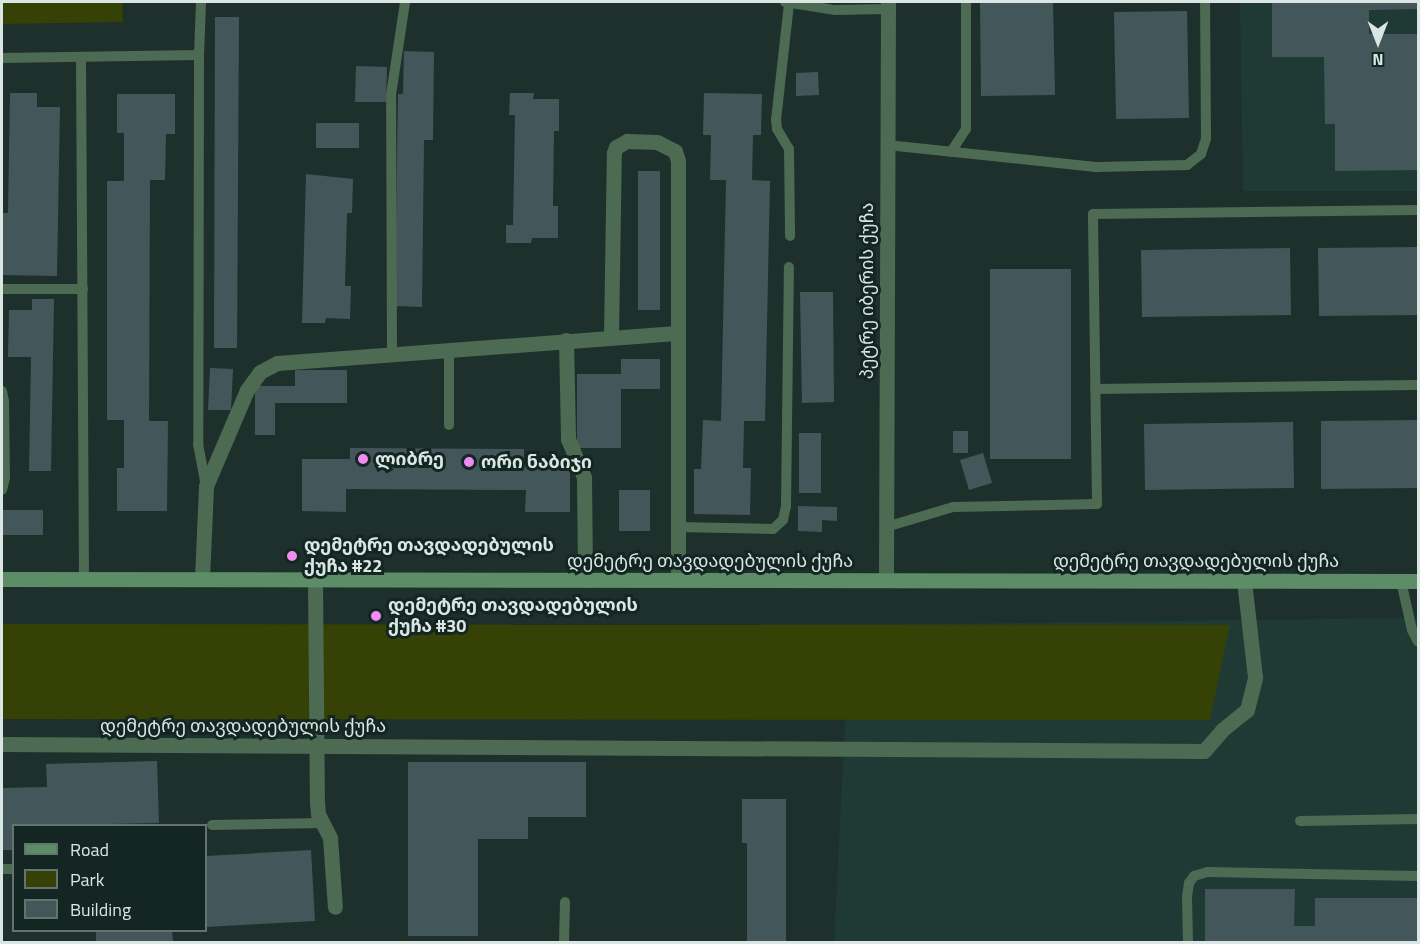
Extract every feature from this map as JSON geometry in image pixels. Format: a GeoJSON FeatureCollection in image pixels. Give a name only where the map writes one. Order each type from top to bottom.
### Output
{"type":"FeatureCollection","features":[{"type":"Feature","properties":{"kind":"main road","name":"დემეტრე თავდადებულის ქუჩა"},"geometry":{"type":"LineString","coordinates":[[2,579],[1419,581]]}},
{"type":"Feature","properties":{"kind":"street","name":"პეტრე იბერის ქუჩა"},"geometry":{"type":"LineString","coordinates":[[886,580],[888,5]]}},
{"type":"Feature","properties":{"kind":"street"},"geometry":{"type":"LineString","coordinates":[[611,336],[613,160],[616,147],[627,141],[657,142],[675,151],[678,161],[676,333],[678,580]]}},
{"type":"Feature","properties":{"kind":"street"},"geometry":{"type":"LineString","coordinates":[[202,579],[206,486],[247,390],[260,372],[277,363],[448,351],[611,336],[676,333]]}},
{"type":"Feature","properties":{"kind":"street"},"geometry":{"type":"LineString","coordinates":[[566,340],[568,439],[584,477],[585,580]]}},
{"type":"Feature","properties":{"kind":"street"},"geometry":{"type":"LineString","coordinates":[[315,579],[318,814],[330,838],[335,907]]}},
{"type":"Feature","properties":{"kind":"street","name":"დემეტრე თავდადებულის ქუჩა"},"geometry":{"type":"LineString","coordinates":[[2,744],[1204,751],[1222,730],[1247,710],[1254,677],[1244,581]]}},
{"type":"Feature","properties":{"kind":"lane"},"geometry":{"type":"LineString","coordinates":[[201,2],[198,444],[206,486]]}},
{"type":"Feature","properties":{"kind":"lane"},"geometry":{"type":"LineString","coordinates":[[392,355],[391,95],[405,2]]}},
{"type":"Feature","properties":{"kind":"lane"},"geometry":{"type":"LineString","coordinates":[[951,152],[966,129],[966,2]]}},
{"type":"Feature","properties":{"kind":"lane"},"geometry":{"type":"LineString","coordinates":[[887,145],[1098,167],[1187,165],[1202,154],[1206,139],[1205,2]]}},
{"type":"Feature","properties":{"kind":"lane"},"geometry":{"type":"LineString","coordinates":[[790,236],[789,149],[777,129],[776,119],[787,3],[835,10],[888,5]]}},
{"type":"Feature","properties":{"kind":"lane"},"geometry":{"type":"LineString","coordinates":[[2,58],[199,56]]}},
{"type":"Feature","properties":{"kind":"lane"},"geometry":{"type":"LineString","coordinates":[[81,57],[84,579]]}},
{"type":"Feature","properties":{"kind":"lane"},"geometry":{"type":"LineString","coordinates":[[886,527],[953,507],[1097,504],[1093,214],[1419,210]]}},
{"type":"Feature","properties":{"kind":"lane"},"geometry":{"type":"LineString","coordinates":[[678,527],[773,529],[783,520],[786,506],[789,267]]}},
{"type":"Feature","properties":{"kind":"lane"},"geometry":{"type":"LineString","coordinates":[[2,289],[82,289]]}},
{"type":"Feature","properties":{"kind":"lane"},"geometry":{"type":"LineString","coordinates":[[448,351],[449,425]]}},
{"type":"Feature","properties":{"kind":"lane"},"geometry":{"type":"LineString","coordinates":[[1095,389],[1419,385]]}},
{"type":"Feature","properties":{"kind":"lane"},"geometry":{"type":"LineString","coordinates":[[2,391],[5,478],[2,490]]}},
{"type":"Feature","properties":{"kind":"lane"},"geometry":{"type":"LineString","coordinates":[[1401,581],[1412,630],[1419,642]]}},
{"type":"Feature","properties":{"kind":"lane"},"geometry":{"type":"LineString","coordinates":[[1300,821],[1419,819]]}},
{"type":"Feature","properties":{"kind":"lane"},"geometry":{"type":"LineString","coordinates":[[212,825],[323,823]]}},
{"type":"Feature","properties":{"kind":"lane"},"geometry":{"type":"LineString","coordinates":[[1188,942],[1189,883],[1194,876],[1207,872],[1419,876]]}},
{"type":"Feature","properties":{"kind":"lane"},"geometry":{"type":"LineString","coordinates":[[564,942],[566,902]]}},
{"type":"Feature","properties":{"kind":"shaded area"},"geometry":{"type":"Polygon","coordinates":[[[1240,2],[1418,2],[1418,191],[1243,191],[1240,2]]]}},
{"type":"Feature","properties":{"kind":"shaded area"},"geometry":{"type":"Polygon","coordinates":[[[1418,618],[1418,942],[834,942],[850,625],[1418,618]]]}},
{"type":"Feature","properties":{"kind":"green space"},"geometry":{"type":"Polygon","coordinates":[[[2,2],[122,2],[123,22],[2,24],[2,2]]]}},
{"type":"Feature","properties":{"kind":"green space"},"geometry":{"type":"Polygon","coordinates":[[[2,624],[1230,625],[1210,720],[2,719],[2,624]]]}},
{"type":"Feature","properties":{"kind":"building"},"geometry":{"type":"Polygon","coordinates":[[[980,2],[1053,2],[1055,95],[981,96],[980,2]]]}},
{"type":"Feature","properties":{"kind":"building"},"geometry":{"type":"Polygon","coordinates":[[[1272,2],[1418,2],[1418,9],[1369,10],[1369,34],[1418,34],[1418,170],[1335,171],[1335,124],[1325,124],[1324,57],[1272,57],[1272,2]]]}},
{"type":"Feature","properties":{"kind":"building"},"geometry":{"type":"Polygon","coordinates":[[[1187,11],[1189,118],[1116,119],[1114,12],[1187,11]]]}},
{"type":"Feature","properties":{"kind":"building"},"geometry":{"type":"Polygon","coordinates":[[[215,17],[239,17],[237,348],[214,348],[215,17]]]}},
{"type":"Feature","properties":{"kind":"building"},"geometry":{"type":"Polygon","coordinates":[[[404,51],[434,52],[433,140],[424,140],[422,307],[395,306],[398,94],[403,94],[404,51]]]}},
{"type":"Feature","properties":{"kind":"building"},"geometry":{"type":"Polygon","coordinates":[[[356,66],[387,67],[386,102],[355,102],[356,66]]]}},
{"type":"Feature","properties":{"kind":"building"},"geometry":{"type":"Polygon","coordinates":[[[818,72],[819,95],[796,96],[796,73],[818,72]]]}},
{"type":"Feature","properties":{"kind":"building"},"geometry":{"type":"Polygon","coordinates":[[[10,93],[37,93],[37,107],[60,107],[57,276],[2,275],[2,213],[8,213],[10,93]]]}},
{"type":"Feature","properties":{"kind":"building"},"geometry":{"type":"Polygon","coordinates":[[[510,93],[534,93],[533,99],[559,99],[559,131],[554,131],[553,206],[558,206],[558,238],[532,238],[531,243],[506,243],[506,225],[513,225],[515,115],[509,115],[510,93]]]}},
{"type":"Feature","properties":{"kind":"building"},"geometry":{"type":"Polygon","coordinates":[[[704,93],[762,94],[761,135],[753,135],[752,180],[770,181],[765,421],[744,421],[743,468],[751,468],[750,515],[694,514],[694,469],[701,469],[703,420],[721,421],[726,180],[710,180],[711,135],[703,135],[704,93]]]}},
{"type":"Feature","properties":{"kind":"building"},"geometry":{"type":"Polygon","coordinates":[[[117,94],[175,94],[175,134],[166,134],[165,180],[150,180],[149,421],[168,421],[167,511],[117,511],[117,468],[124,468],[124,420],[107,420],[107,181],[124,181],[124,133],[117,133],[117,94]]]}},
{"type":"Feature","properties":{"kind":"building"},"geometry":{"type":"Polygon","coordinates":[[[316,123],[359,123],[359,148],[316,148],[316,123]]]}},
{"type":"Feature","properties":{"kind":"building"},"geometry":{"type":"Polygon","coordinates":[[[638,171],[660,171],[660,310],[638,310],[638,171]]]}},
{"type":"Feature","properties":{"kind":"building"},"geometry":{"type":"Polygon","coordinates":[[[306,174],[353,179],[352,213],[347,213],[345,286],[351,286],[350,319],[326,318],[325,323],[302,323],[306,174]]]}},
{"type":"Feature","properties":{"kind":"building"},"geometry":{"type":"Polygon","coordinates":[[[1418,247],[1418,315],[1319,316],[1318,248],[1418,247]]]}},
{"type":"Feature","properties":{"kind":"building"},"geometry":{"type":"Polygon","coordinates":[[[1290,248],[1291,315],[1142,317],[1141,250],[1290,248]]]}},
{"type":"Feature","properties":{"kind":"building"},"geometry":{"type":"Polygon","coordinates":[[[990,269],[1071,269],[1071,459],[990,459],[990,269]]]}},
{"type":"Feature","properties":{"kind":"building"},"geometry":{"type":"Polygon","coordinates":[[[800,292],[833,292],[834,402],[802,403],[800,292]]]}},
{"type":"Feature","properties":{"kind":"building"},"geometry":{"type":"Polygon","coordinates":[[[32,299],[54,299],[51,471],[29,471],[31,357],[8,357],[9,310],[32,310],[32,299]]]}},
{"type":"Feature","properties":{"kind":"building"},"geometry":{"type":"Polygon","coordinates":[[[621,359],[660,359],[660,389],[621,389],[621,448],[577,448],[577,374],[621,374],[621,359]]]}},
{"type":"Feature","properties":{"kind":"building"},"geometry":{"type":"Polygon","coordinates":[[[210,368],[233,369],[231,410],[208,410],[210,368]]]}},
{"type":"Feature","properties":{"kind":"building"},"geometry":{"type":"Polygon","coordinates":[[[295,370],[347,370],[347,403],[275,403],[275,435],[255,435],[255,386],[295,386],[295,370]]]}},
{"type":"Feature","properties":{"kind":"building"},"geometry":{"type":"Polygon","coordinates":[[[1418,420],[1418,488],[1321,489],[1321,421],[1418,420]]]}},
{"type":"Feature","properties":{"kind":"building"},"geometry":{"type":"Polygon","coordinates":[[[1293,422],[1294,488],[1145,490],[1144,424],[1293,422]]]}},
{"type":"Feature","properties":{"kind":"building"},"geometry":{"type":"Polygon","coordinates":[[[953,431],[968,431],[968,453],[953,453],[953,431]]]}},
{"type":"Feature","properties":{"kind":"building"},"geometry":{"type":"Polygon","coordinates":[[[799,433],[821,433],[821,493],[799,493],[799,433]]]}},
{"type":"Feature","properties":{"kind":"building"},"geometry":{"type":"Polygon","coordinates":[[[350,448],[524,449],[524,460],[570,460],[570,512],[525,512],[526,490],[346,489],[346,512],[302,511],[302,459],[350,459],[350,448]]]}},
{"type":"Feature","properties":{"kind":"building"},"geometry":{"type":"Polygon","coordinates":[[[983,453],[992,483],[969,490],[960,460],[983,453]]]}},
{"type":"Feature","properties":{"kind":"building"},"geometry":{"type":"Polygon","coordinates":[[[619,490],[650,490],[650,531],[619,531],[619,490]]]}},
{"type":"Feature","properties":{"kind":"building"},"geometry":{"type":"Polygon","coordinates":[[[798,506],[837,507],[837,521],[822,520],[822,532],[798,531],[798,506]]]}},
{"type":"Feature","properties":{"kind":"building"},"geometry":{"type":"Polygon","coordinates":[[[2,510],[43,510],[43,535],[2,535],[2,510]]]}},
{"type":"Feature","properties":{"kind":"building"},"geometry":{"type":"Polygon","coordinates":[[[157,761],[159,823],[12,824],[12,850],[2,850],[2,788],[47,787],[46,764],[157,761]]]}},
{"type":"Feature","properties":{"kind":"building"},"geometry":{"type":"Polygon","coordinates":[[[408,762],[586,762],[586,817],[528,817],[528,839],[478,839],[478,936],[408,936],[408,762]]]}},
{"type":"Feature","properties":{"kind":"building"},"geometry":{"type":"Polygon","coordinates":[[[742,799],[786,799],[786,942],[747,942],[747,843],[742,843],[742,799]]]}},
{"type":"Feature","properties":{"kind":"building"},"geometry":{"type":"Polygon","coordinates":[[[311,850],[315,921],[207,927],[207,856],[311,850]]]}},
{"type":"Feature","properties":{"kind":"building"},"geometry":{"type":"Polygon","coordinates":[[[1205,889],[1295,889],[1294,926],[1315,926],[1315,898],[1418,898],[1418,942],[1205,942],[1205,889]]]}},
{"type":"Feature","properties":{"kind":"building"},"geometry":{"type":"Polygon","coordinates":[[[96,932],[172,932],[173,942],[96,942],[96,932]]]}},
{"type":"Feature","properties":{"kind":"place","name":"ლიბრე"},"geometry":{"type":"Point","coordinates":[363,459]}},
{"type":"Feature","properties":{"kind":"place","name":"ორი ნაბიჯი"},"geometry":{"type":"Point","coordinates":[469,462]}},
{"type":"Feature","properties":{"kind":"place","name":"დემეტრე თავდადებულის ქუჩა #22"},"geometry":{"type":"Point","coordinates":[292,556]}},
{"type":"Feature","properties":{"kind":"place","name":"დემეტრე თავდადებულის ქუჩა #30"},"geometry":{"type":"Point","coordinates":[376,616]}}]}
